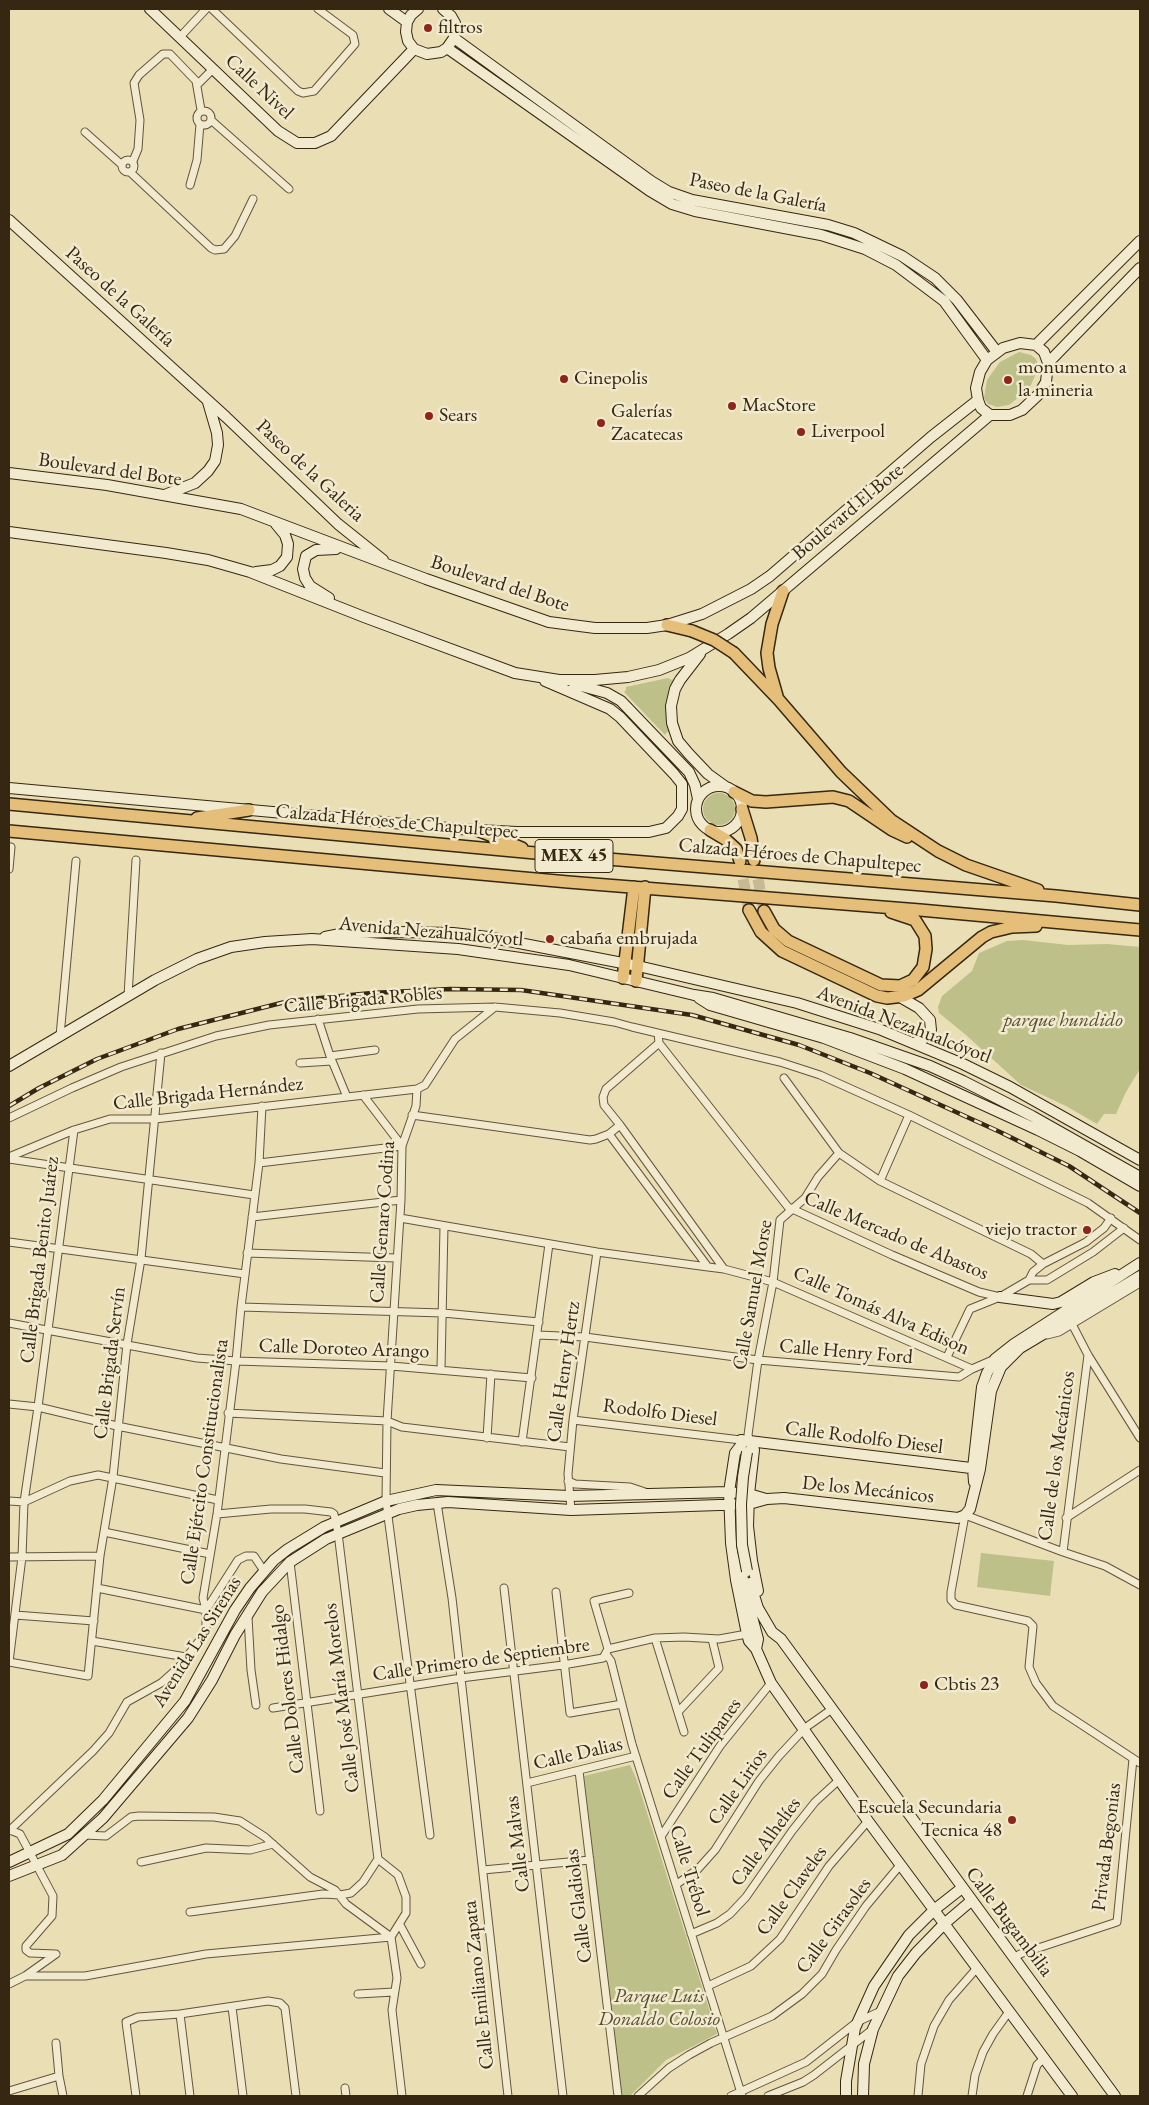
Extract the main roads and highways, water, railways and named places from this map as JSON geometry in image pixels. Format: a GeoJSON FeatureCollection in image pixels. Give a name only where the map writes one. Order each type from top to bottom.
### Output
{"type":"FeatureCollection","features":[{"type":"Feature","properties":{"kind":"main road","name":"Calle Nivel"},"geometry":{"type":"LineString","coordinates":[[150,9],[278,131],[297,143],[315,143],[331,136],[414,48]]}},
{"type":"Feature","properties":{"kind":"main road"},"geometry":{"type":"LineString","coordinates":[[389,9],[407,22]]}},
{"type":"Feature","properties":{"kind":"main road"},"geometry":{"type":"LineString","coordinates":[[417,9],[407,22],[406,32],[408,41],[420,52],[434,54],[447,48],[454,38],[455,23],[451,16],[443,9]]}},
{"type":"Feature","properties":{"kind":"main road","name":"Paseo de la Galería"},"geometry":{"type":"LineString","coordinates":[[454,38],[669,192],[692,200],[828,225],[854,232],[902,256],[935,278],[957,300],[997,352]]}},
{"type":"Feature","properties":{"kind":"main road","name":"Paseo de la Galería"},"geometry":{"type":"LineString","coordinates":[[447,48],[650,191],[672,204],[695,211],[829,237],[865,249],[896,264],[944,301],[987,360]]}},
{"type":"Feature","properties":{"kind":"main road","name":"Paseo de la Galería"},"geometry":{"type":"LineString","coordinates":[[9,220],[208,401]]}},
{"type":"Feature","properties":{"kind":"main road"},"geometry":{"type":"LineString","coordinates":[[1036,345],[1140,241]]}},
{"type":"Feature","properties":{"kind":"main road"},"geometry":{"type":"LineString","coordinates":[[1048,363],[1140,268]]}},
{"type":"Feature","properties":{"kind":"main road"},"geometry":{"type":"LineString","coordinates":[[1010,344],[1036,345],[1044,352],[1048,363],[1046,382],[1038,395],[1022,410],[1010,416],[990,415],[981,408],[976,388],[980,372],[987,360],[1010,344]]}},
{"type":"Feature","properties":{"kind":"main road","name":"Boulevard del Bote"},"geometry":{"type":"LineString","coordinates":[[9,473],[164,495],[241,509],[344,549],[549,622],[569,626],[624,630],[667,625],[702,614],[725,604],[770,576],[931,437],[978,400]]}},
{"type":"Feature","properties":{"kind":"main road"},"geometry":{"type":"LineString","coordinates":[[164,495],[195,483],[208,471],[215,460],[218,445],[217,433],[208,401]]}},
{"type":"Feature","properties":{"kind":"main road","name":"Paseo de la Galeria"},"geometry":{"type":"LineString","coordinates":[[208,401],[338,524],[390,565]]}},
{"type":"Feature","properties":{"kind":"main road","name":"Boulevard El Bote"},"geometry":{"type":"LineString","coordinates":[[706,649],[783,590],[990,415]]}},
{"type":"Feature","properties":{"kind":"main road"},"geometry":{"type":"LineString","coordinates":[[250,572],[272,570],[280,566],[287,557],[288,544],[285,535],[274,522]]}},
{"type":"Feature","properties":{"kind":"main road"},"geometry":{"type":"LineString","coordinates":[[9,532],[166,552],[208,560],[250,572],[491,665],[535,677],[601,704],[620,717],[682,784],[682,809]]}},
{"type":"Feature","properties":{"kind":"main road"},"geometry":{"type":"LineString","coordinates":[[344,549],[316,550],[306,556],[303,569],[305,578],[310,586],[349,611]]}},
{"type":"Feature","properties":{"kind":"main road"},"geometry":{"type":"LineString","coordinates":[[779,700],[769,668],[767,653],[772,624],[783,590]]}},
{"type":"Feature","properties":{"kind":"main road"},"geometry":{"type":"LineString","coordinates":[[667,625],[714,640],[734,653],[779,700],[841,772],[891,820],[938,851]]}},
{"type":"Feature","properties":{"kind":"main road"},"geometry":{"type":"LineString","coordinates":[[535,677],[559,680],[607,680],[628,677],[659,670],[706,649]]}},
{"type":"Feature","properties":{"kind":"main road"},"geometry":{"type":"LineString","coordinates":[[706,649],[690,665],[675,690],[671,706],[672,723],[678,741],[688,754],[708,774],[730,790],[741,803],[751,838],[754,860]]}},
{"type":"Feature","properties":{"kind":"main road"},"geometry":{"type":"LineString","coordinates":[[559,680],[607,693],[621,701],[689,772],[695,785],[698,818],[703,825],[725,839],[736,849],[740,861]]}},
{"type":"Feature","properties":{"kind":"main road"},"geometry":{"type":"LineString","coordinates":[[9,788],[517,832],[648,832],[666,828],[682,809],[697,800],[710,788],[721,786],[752,801],[766,802],[833,796],[849,801],[892,830],[938,851],[994,876],[1056,896]]}},
{"type":"Feature","properties":{"kind":"main road","name":"Calzada Héroes de Chapultepec"},"geometry":{"type":"LineString","coordinates":[[9,804],[535,853],[1056,896],[1140,905]]}},
{"type":"Feature","properties":{"kind":"main road"},"geometry":{"type":"LineString","coordinates":[[710,830],[717,832],[732,828],[737,823],[742,809]]}},
{"type":"Feature","properties":{"kind":"main road"},"geometry":{"type":"LineString","coordinates":[[178,820],[250,810]]}},
{"type":"Feature","properties":{"kind":"main road","name":"MEX 45"},"geometry":{"type":"LineString","coordinates":[[9,830],[1140,930]]}},
{"type":"Feature","properties":{"kind":"main road"},"geometry":{"type":"LineString","coordinates":[[477,830],[535,853]]}},
{"type":"Feature","properties":{"kind":"main road"},"geometry":{"type":"LineString","coordinates":[[623,978],[639,887]]}},
{"type":"Feature","properties":{"kind":"main road"},"geometry":{"type":"LineString","coordinates":[[636,981],[638,966],[639,887]]}},
{"type":"Feature","properties":{"kind":"main road"},"geometry":{"type":"LineString","coordinates":[[764,911],[774,930],[788,941],[881,985],[900,986],[913,980],[923,967],[926,949],[925,936],[915,920],[875,906]]}},
{"type":"Feature","properties":{"kind":"main road"},"geometry":{"type":"LineString","coordinates":[[749,910],[761,932],[782,951],[877,996],[893,999],[918,990],[982,937],[991,932],[1012,927],[1080,924]]}},
{"type":"Feature","properties":{"kind":"main road","name":"Avenida Nezahualcóyotl"},"geometry":{"type":"LineString","coordinates":[[312,939],[362,932],[453,933],[511,941],[638,966],[797,1003],[836,1014],[914,1043],[998,1080],[1140,1160]]}},
{"type":"Feature","properties":{"kind":"main road","name":"Avenida Nezahualcóyotl"},"geometry":{"type":"LineString","coordinates":[[9,1066],[178,968],[231,947],[274,941],[312,939],[458,949],[544,960],[713,998],[850,1038],[930,1066],[1023,1112],[1140,1177]]}},
{"type":"Feature","properties":{"kind":"main road"},"geometry":{"type":"LineString","coordinates":[[669,989],[672,973]]}},
{"type":"Feature","properties":{"kind":"main road","name":"Avenida Nezahualcóyotl"},"geometry":{"type":"LineString","coordinates":[[694,995],[710,1005],[816,1035],[905,1069],[1047,1135],[1140,1186]]}},
{"type":"Feature","properties":{"kind":"main road"},"geometry":{"type":"LineString","coordinates":[[900,997],[919,1008],[930,1020],[931,1030],[922,1040],[914,1043]]}},
{"type":"Feature","properties":{"kind":"main road"},"geometry":{"type":"LineString","coordinates":[[1000,1297],[1053,1304],[1061,1302],[1094,1282],[1137,1264]]}},
{"type":"Feature","properties":{"kind":"main road"},"geometry":{"type":"LineString","coordinates":[[976,1468],[982,1387],[986,1374],[1014,1344],[1137,1264]]}},
{"type":"Feature","properties":{"kind":"main road"},"geometry":{"type":"LineString","coordinates":[[1000,1361],[1140,1276]]}},
{"type":"Feature","properties":{"kind":"main road"},"geometry":{"type":"LineString","coordinates":[[781,1639],[766,1611],[757,1587],[752,1561],[748,1526],[754,1450],[745,1443],[735,1452],[729,1504],[730,1526],[736,1580],[751,1631],[758,1639],[756,1649],[771,1683],[868,1821],[1008,2013],[1072,2096]]}},
{"type":"Feature","properties":{"kind":"main road","name":"Calle Rodolfo Diesel"},"geometry":{"type":"LineString","coordinates":[[745,1443],[976,1468]]}},
{"type":"Feature","properties":{"kind":"main road","name":"Calle Samuel Morse"},"geometry":{"type":"LineString","coordinates":[[745,1443],[741,1495],[742,1546],[751,1588],[767,1625]]}},
{"type":"Feature","properties":{"kind":"main road","name":"Calle Samuel Morse"},"geometry":{"type":"LineString","coordinates":[[745,1443],[738,1490],[738,1533],[751,1631]]}},
{"type":"Feature","properties":{"kind":"main road","name":"De los Mecánicos"},"geometry":{"type":"LineString","coordinates":[[749,1499],[808,1500],[958,1518],[966,1515],[970,1509],[976,1468]]}},
{"type":"Feature","properties":{"kind":"main road","name":"Avenida Las Sirenas"},"geometry":{"type":"LineString","coordinates":[[9,1862],[68,1834],[103,1800],[167,1725],[196,1684],[235,1610],[264,1571],[288,1549],[337,1521],[386,1501],[436,1490],[569,1496],[730,1492],[749,1499]]}},
{"type":"Feature","properties":{"kind":"main road","name":"Avenida Las Sirenas"},"geometry":{"type":"LineString","coordinates":[[9,1876],[62,1855],[103,1818],[184,1724],[212,1680],[248,1614],[274,1578],[290,1562],[308,1549],[338,1533],[387,1513],[417,1505],[436,1503],[464,1502],[571,1510],[729,1504],[749,1499]]}},
{"type":"Feature","properties":{"kind":"main road"},"geometry":{"type":"LineString","coordinates":[[730,1526],[748,1526]]}},
{"type":"Feature","properties":{"kind":"main road","name":"Calle Bugambilia"},"geometry":{"type":"LineString","coordinates":[[767,1625],[781,1639],[1114,2096]]}},
{"type":"Feature","properties":{"kind":"main road"},"geometry":{"type":"LineString","coordinates":[[846,2096],[846,2081],[857,2022],[874,1986],[909,1935],[934,1910],[962,1888]]}},
{"type":"Feature","properties":{"kind":"main road"},"geometry":{"type":"LineString","coordinates":[[863,2096],[864,2064],[873,2028],[898,1976],[916,1953],[944,1924],[971,1901]]}},
{"type":"Feature","properties":{"kind":"tunnel"},"geometry":{"type":"LineString","coordinates":[[740,863],[749,910]]}},
{"type":"Feature","properties":{"kind":"tunnel"},"geometry":{"type":"LineString","coordinates":[[755,863],[764,911]]}},
{"type":"Feature","properties":{"kind":"railway"},"geometry":{"type":"LineString","coordinates":[[9,1106],[39,1088],[97,1059],[178,1029],[289,1001],[372,993],[450,989],[521,990],[692,1015],[799,1045],[870,1073],[1000,1132],[1069,1166],[1140,1213]]}},
{"type":"Feature","properties":{"kind":"place","name":"filtros"},"geometry":{"type":"Point","coordinates":[428,28]}},
{"type":"Feature","properties":{"kind":"place","name":"Cinepolis"},"geometry":{"type":"Point","coordinates":[564,379]}},
{"type":"Feature","properties":{"kind":"place","name":"monumento a la mineria"},"geometry":{"type":"Point","coordinates":[1008,380]}},
{"type":"Feature","properties":{"kind":"place","name":"MacStore"},"geometry":{"type":"Point","coordinates":[732,406]}},
{"type":"Feature","properties":{"kind":"place","name":"Sears"},"geometry":{"type":"Point","coordinates":[429,416]}},
{"type":"Feature","properties":{"kind":"place","name":"Galerías Zacatecas"},"geometry":{"type":"Point","coordinates":[601,423]}},
{"type":"Feature","properties":{"kind":"place","name":"Liverpool"},"geometry":{"type":"Point","coordinates":[801,432]}},
{"type":"Feature","properties":{"kind":"place","name":"cabaña embrujada"},"geometry":{"type":"Point","coordinates":[550,939]}},
{"type":"Feature","properties":{"kind":"place","name":"viejo tractor"},"geometry":{"type":"Point","coordinates":[1087,1230]}},
{"type":"Feature","properties":{"kind":"place","name":"Cbtis 23"},"geometry":{"type":"Point","coordinates":[924,1685]}},
{"type":"Feature","properties":{"kind":"place","name":"Escuela Secundaria Tecnica 48"},"geometry":{"type":"Point","coordinates":[1012,1820]}},
{"type":"Feature","properties":{"kind":"park label","name":"parque hundido"},"geometry":{"type":"Point","coordinates":[1063,1021]}},
{"type":"Feature","properties":{"kind":"park label","name":"Parque Luis Donaldo Colosio"},"geometry":{"type":"Point","coordinates":[659,2008]}}]}
